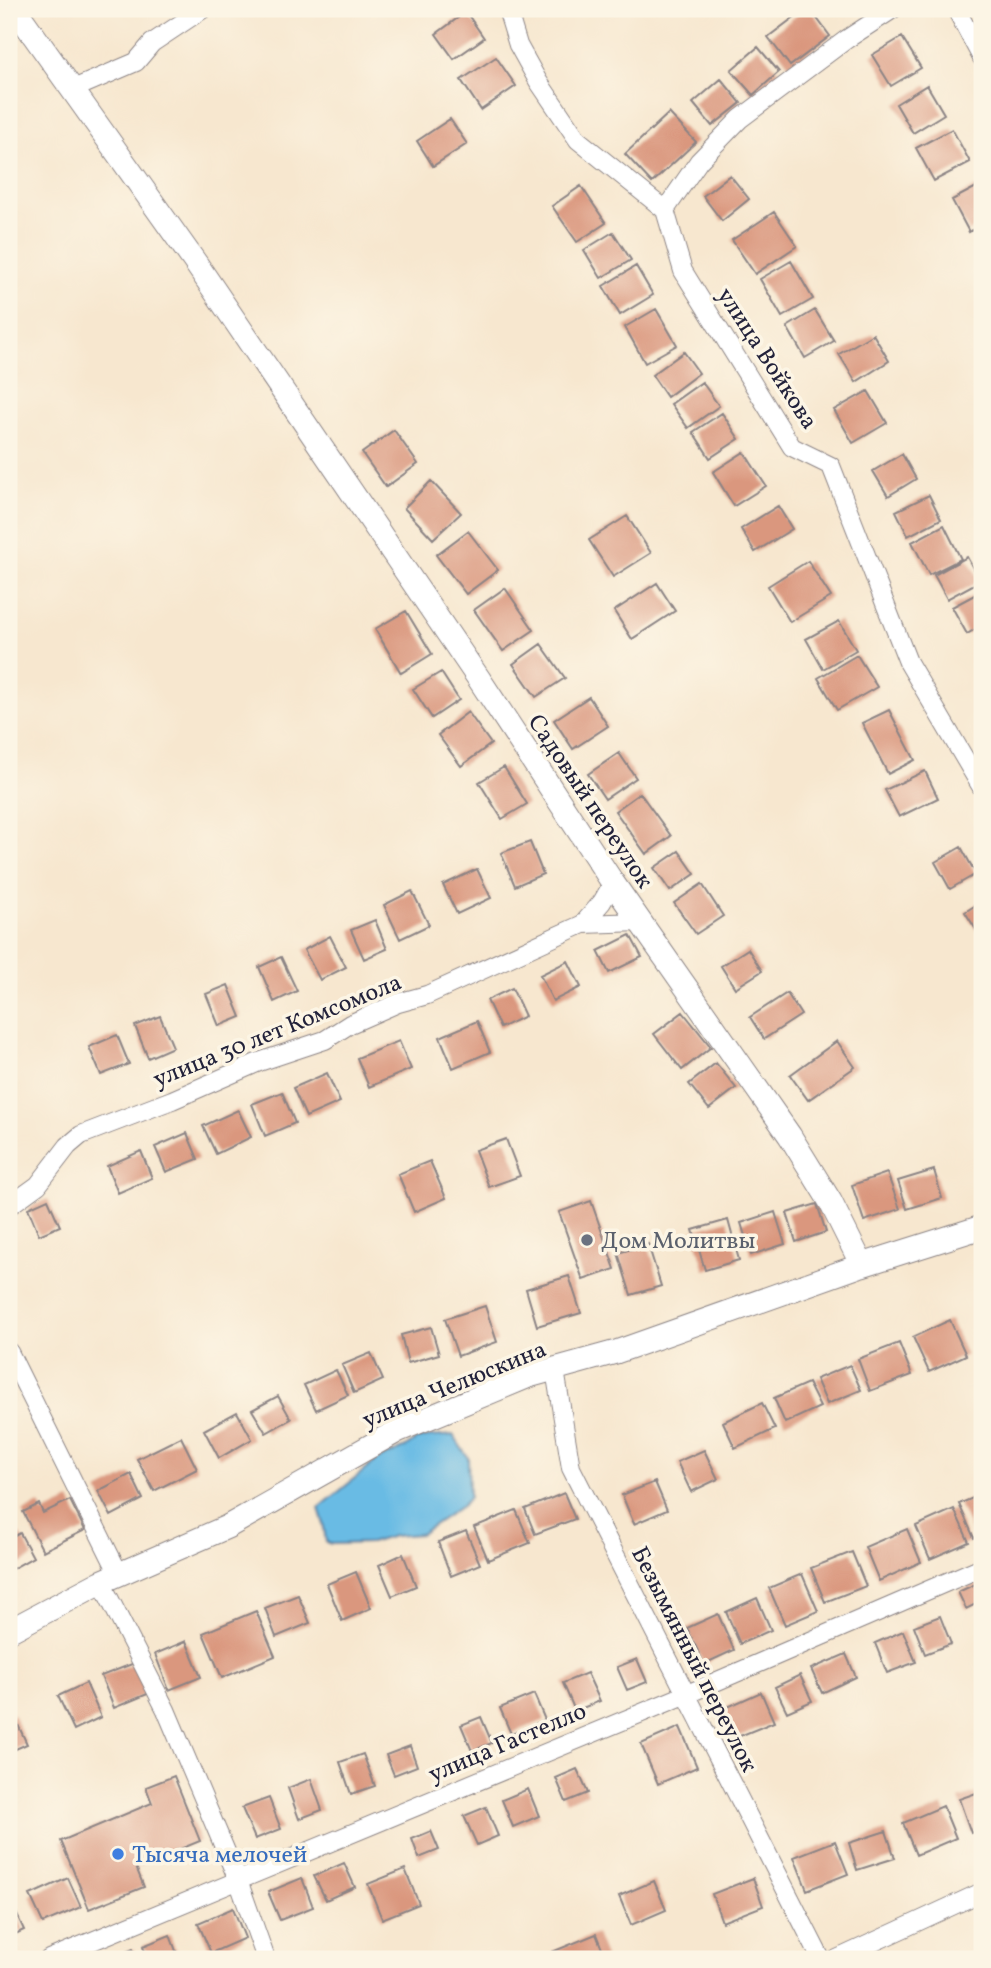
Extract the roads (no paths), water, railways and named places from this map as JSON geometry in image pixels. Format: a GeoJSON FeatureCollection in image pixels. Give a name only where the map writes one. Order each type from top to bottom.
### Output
{"type":"FeatureCollection","features":[{"type":"Feature","properties":{"kind":"street","name":"Садовый переулок"},"geometry":{"type":"LineString","coordinates":[[15,9],[197,265],[471,668],[613,883],[790,1136],[830,1200],[862,1265]]}},
{"type":"Feature","properties":{"kind":"street"},"geometry":{"type":"LineString","coordinates":[[71,90],[136,62],[152,43],[203,9]]}},
{"type":"Feature","properties":{"kind":"street"},"geometry":{"type":"LineString","coordinates":[[507,9],[518,45],[538,81],[578,141],[665,210],[699,161],[740,119],[892,9]]}},
{"type":"Feature","properties":{"kind":"street"},"geometry":{"type":"LineString","coordinates":[[956,9],[982,58]]}},
{"type":"Feature","properties":{"kind":"street","name":"улица Войкова"},"geometry":{"type":"LineString","coordinates":[[665,210],[683,271],[792,447],[831,466],[908,662],[982,788]]}},
{"type":"Feature","properties":{"kind":"street","name":"улица 30 лет Комсомола"},"geometry":{"type":"LineString","coordinates":[[583,924],[602,902],[613,883]]}},
{"type":"Feature","properties":{"kind":"street","name":"улица 30 лет Комсомола"},"geometry":{"type":"LineString","coordinates":[[9,1206],[38,1185],[68,1146],[81,1135],[172,1100],[259,1062],[325,1040],[350,1024],[398,1003],[427,995],[583,924],[641,922]]}},
{"type":"Feature","properties":{"kind":"street","name":"улица Челюскина"},"geometry":{"type":"LineString","coordinates":[[9,1631],[110,1578],[228,1527],[397,1432],[529,1376],[616,1352],[862,1265],[982,1227]]}},
{"type":"Feature","properties":{"kind":"street"},"geometry":{"type":"LineString","coordinates":[[9,1352],[110,1578],[238,1880],[266,1959]]}},
{"type":"Feature","properties":{"kind":"street","name":"Безымянный переулок"},"geometry":{"type":"LineString","coordinates":[[555,1370],[571,1468],[821,1959]]}},
{"type":"Feature","properties":{"kind":"street","name":"улица Гастелло"},"geometry":{"type":"LineString","coordinates":[[50,1959],[685,1695],[982,1567]]}},
{"type":"Feature","properties":{"kind":"street"},"geometry":{"type":"LineString","coordinates":[[838,1959],[982,1892]]}},
{"type":"Feature","properties":{"kind":"water"},"geometry":{"type":"Polygon","coordinates":[[[453,1435],[468,1458],[469,1497],[463,1505],[420,1534],[393,1536],[370,1543],[326,1542],[319,1508],[378,1459],[419,1438],[453,1435]]]}},
{"type":"Feature","properties":{"kind":"place","name":"Дом Молитвы"},"geometry":{"type":"Point","coordinates":[587,1240]}},
{"type":"Feature","properties":{"kind":"place","name":"Тысяча мелочей"},"geometry":{"type":"Point","coordinates":[118,1854]}}]}
